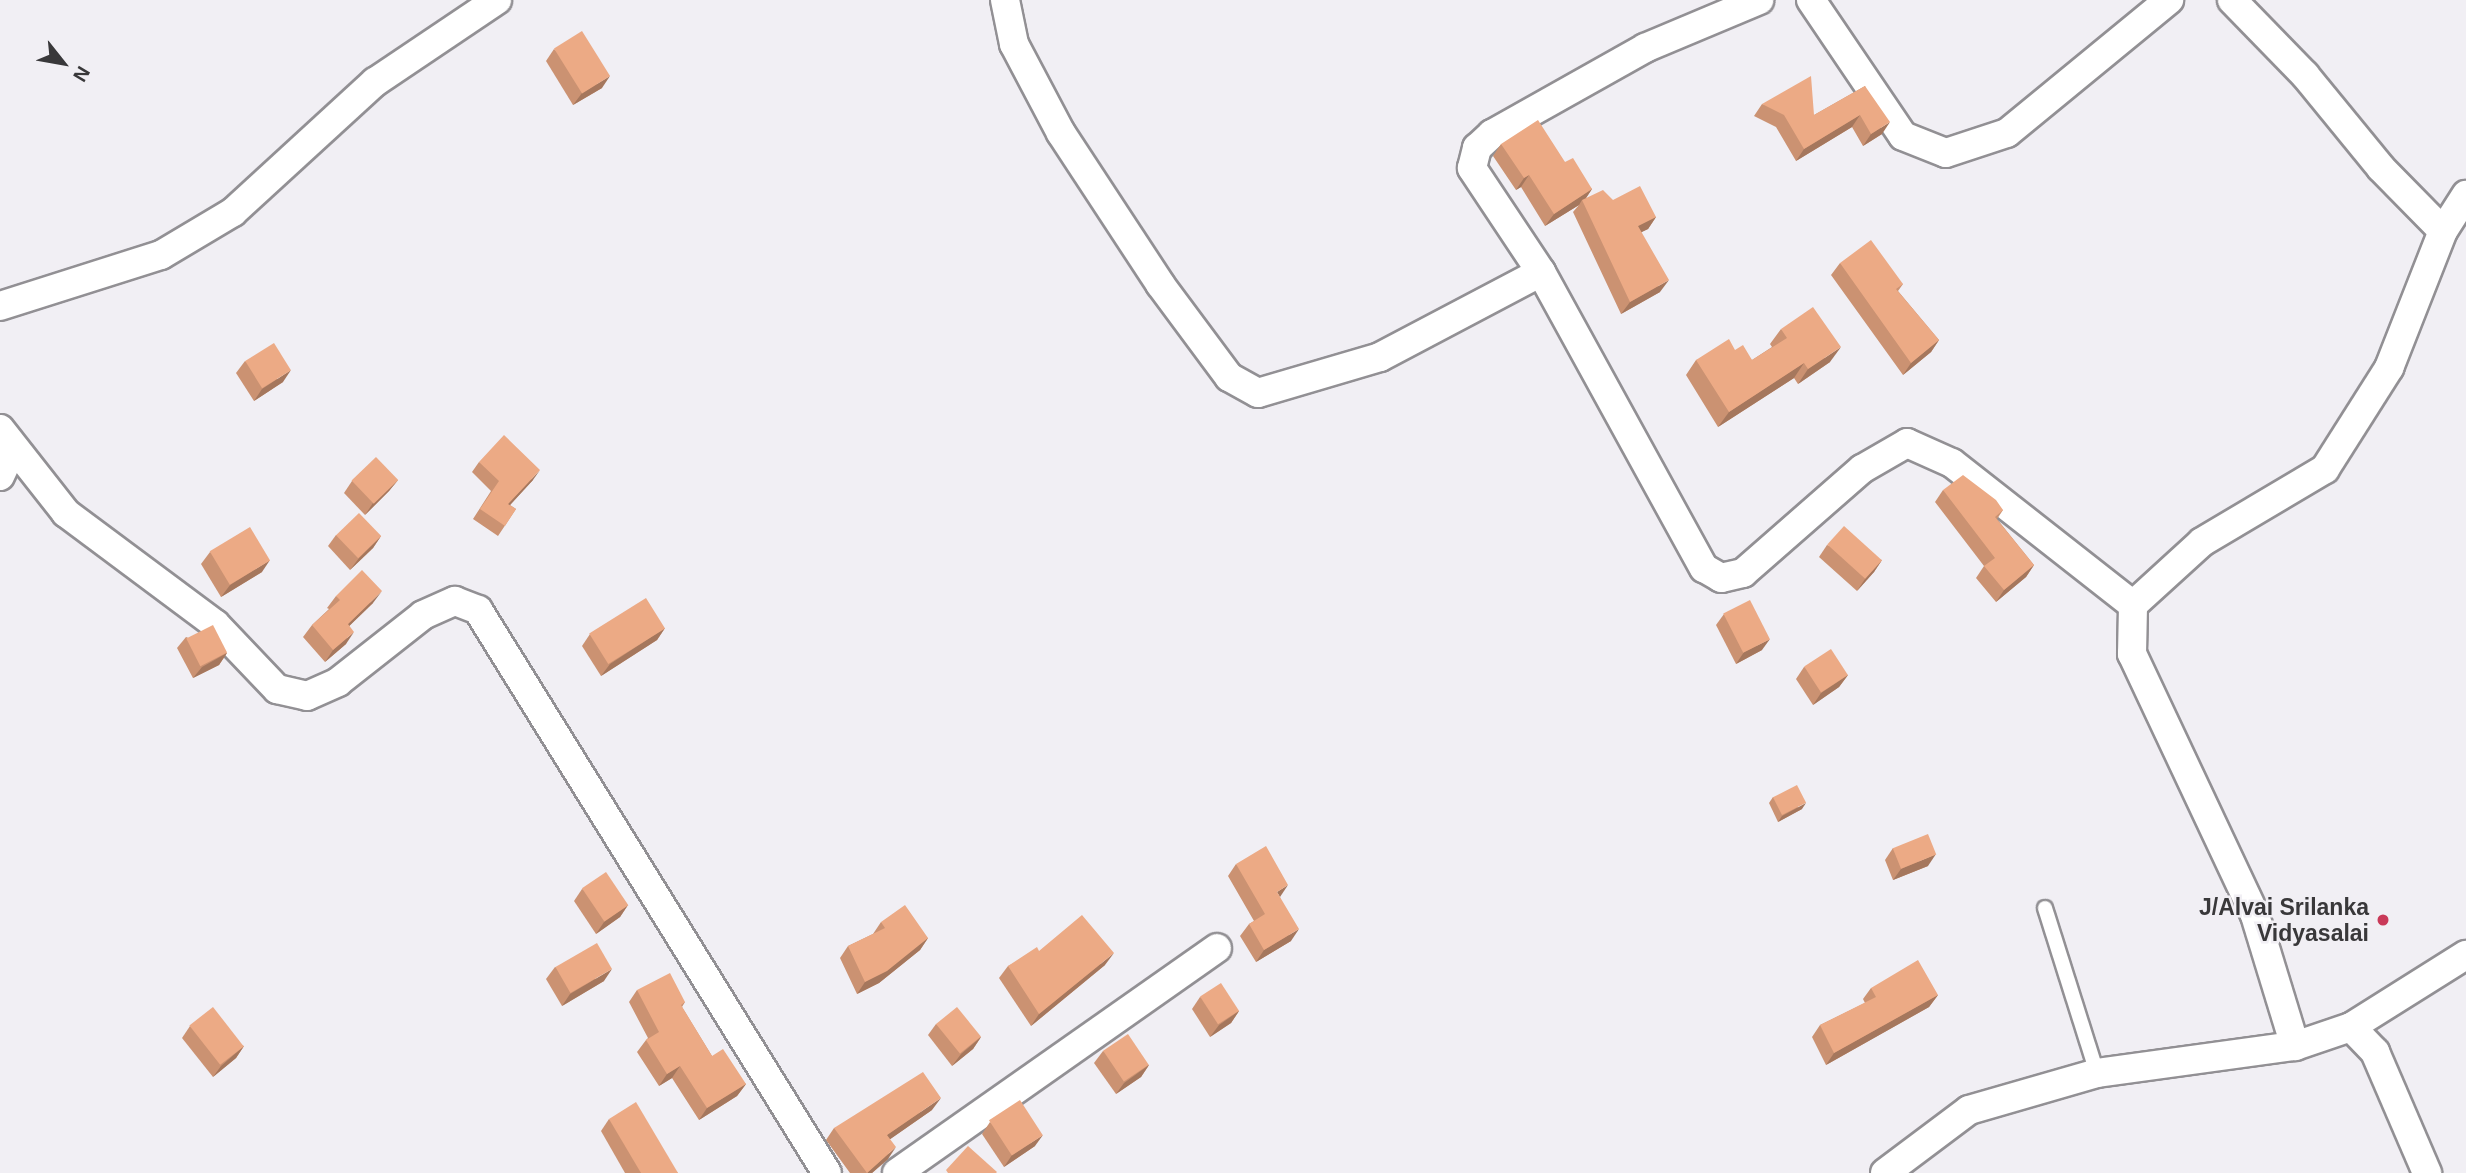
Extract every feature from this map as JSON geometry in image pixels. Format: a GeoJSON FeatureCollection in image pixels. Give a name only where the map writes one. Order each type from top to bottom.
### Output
{"type":"FeatureCollection","features":[{"type":"Feature","properties":{"kind":"street"},"geometry":{"type":"LineString","coordinates":[[0,306],[161,256],[233,212],[375,82],[496,0]]}},
{"type":"Feature","properties":{"kind":"street"},"geometry":{"type":"LineString","coordinates":[[1005,0],[1014,44],[1061,133],[1160,284],[1229,377],[1258,393],[1380,357],[1541,272]]}},
{"type":"Feature","properties":{"kind":"street"},"geometry":{"type":"LineString","coordinates":[[1759,0],[1644,48],[1492,134],[1477,148],[1472,168],[1541,272],[1704,568],[1721,578],[1743,573],[1861,469],[1907,443],[1952,463],[2133,605]]}},
{"type":"Feature","properties":{"kind":"street"},"geometry":{"type":"LineString","coordinates":[[1811,0],[1903,135],[1947,153],[2007,133],[2169,0]]}},
{"type":"Feature","properties":{"kind":"street"},"geometry":{"type":"LineString","coordinates":[[2232,0],[2305,75],[2381,168],[2443,231]]}},
{"type":"Feature","properties":{"kind":"street"},"geometry":{"type":"LineString","coordinates":[[2295,1046],[2255,915],[2132,654],[2133,605],[2202,542],[2325,469],[2389,368],[2443,231],[2466,195]]}},
{"type":"Feature","properties":{"kind":"street"},"geometry":{"type":"LineString","coordinates":[[0,476],[6,439]]}},
{"type":"Feature","properties":{"kind":"street"},"geometry":{"type":"LineString","coordinates":[[6,439],[66,513],[215,624],[277,689],[307,696],[338,682],[423,615],[455,601],[478,610],[827,1173]]}},
{"type":"Feature","properties":{"kind":"street"},"geometry":{"type":"LineString","coordinates":[[897,1173],[1217,948]]}},
{"type":"Feature","properties":{"kind":"street"},"geometry":{"type":"LineString","coordinates":[[1885,1173],[1969,1110],[2097,1073],[2295,1046],[2351,1027],[2466,955]]}},
{"type":"Feature","properties":{"kind":"street"},"geometry":{"type":"LineString","coordinates":[[2351,1027],[2375,1052],[2427,1173]]}},
{"type":"Feature","properties":{"kind":"lane"},"geometry":{"type":"LineString","coordinates":[[2045,908],[2097,1073]]}},
{"type":"Feature","properties":{"kind":"building"},"geometry":{"type":"Polygon","coordinates":[[[582,31],[610,76],[582,93],[554,48],[582,31]]]}},
{"type":"Feature","properties":{"kind":"building"},"geometry":{"type":"Polygon","coordinates":[[[1811,76],[1814,115],[1865,86],[1890,122],[1871,134],[1860,115],[1804,149],[1784,115],[1762,104],[1811,76]]]}},
{"type":"Feature","properties":{"kind":"building"},"geometry":{"type":"Polygon","coordinates":[[[1538,120],[1565,162],[1573,158],[1592,189],[1554,214],[1529,175],[1524,178],[1501,144],[1538,120]]]}},
{"type":"Feature","properties":{"kind":"building"},"geometry":{"type":"Polygon","coordinates":[[[1640,186],[1656,217],[1638,226],[1669,280],[1630,302],[1582,200],[1603,190],[1613,200],[1640,186]]]}},
{"type":"Feature","properties":{"kind":"building"},"geometry":{"type":"Polygon","coordinates":[[[1871,240],[1903,284],[1896,289],[1939,340],[1911,363],[1840,263],[1871,240]]]}},
{"type":"Feature","properties":{"kind":"building"},"geometry":{"type":"Polygon","coordinates":[[[1813,307],[1841,347],[1808,369],[1804,363],[1729,412],[1696,360],[1729,339],[1735,350],[1743,345],[1752,360],[1787,338],[1781,329],[1813,307]]]}},
{"type":"Feature","properties":{"kind":"building"},"geometry":{"type":"Polygon","coordinates":[[[274,343],[291,370],[262,388],[245,361],[274,343]]]}},
{"type":"Feature","properties":{"kind":"building"},"geometry":{"type":"Polygon","coordinates":[[[504,435],[540,470],[508,504],[516,509],[505,526],[480,509],[499,481],[479,462],[504,435]]]}},
{"type":"Feature","properties":{"kind":"building"},"geometry":{"type":"Polygon","coordinates":[[[376,457],[398,480],[374,504],[352,481],[376,457]]]}},
{"type":"Feature","properties":{"kind":"building"},"geometry":{"type":"Polygon","coordinates":[[[1963,475],[1996,500],[2003,510],[1995,517],[2034,565],[2004,590],[1984,566],[1995,558],[1943,490],[1963,475]]]}},
{"type":"Feature","properties":{"kind":"building"},"geometry":{"type":"Polygon","coordinates":[[[359,513],[381,536],[358,558],[336,535],[359,513]]]}},
{"type":"Feature","properties":{"kind":"building"},"geometry":{"type":"Polygon","coordinates":[[[1844,526],[1882,560],[1865,579],[1827,545],[1844,526]]]}},
{"type":"Feature","properties":{"kind":"building"},"geometry":{"type":"Polygon","coordinates":[[[250,527],[270,560],[230,585],[210,551],[250,527]]]}},
{"type":"Feature","properties":{"kind":"building"},"geometry":{"type":"Polygon","coordinates":[[[362,570],[382,591],[348,624],[354,632],[333,650],[312,625],[340,600],[336,596],[362,570]]]}},
{"type":"Feature","properties":{"kind":"building"},"geometry":{"type":"Polygon","coordinates":[[[646,598],[665,629],[608,664],[589,634],[646,598]]]}},
{"type":"Feature","properties":{"kind":"building"},"geometry":{"type":"Polygon","coordinates":[[[1750,600],[1770,639],[1743,653],[1723,614],[1750,600]]]}},
{"type":"Feature","properties":{"kind":"building"},"geometry":{"type":"Polygon","coordinates":[[[213,625],[227,653],[200,666],[186,639],[213,625]]]}},
{"type":"Feature","properties":{"kind":"building"},"geometry":{"type":"Polygon","coordinates":[[[1831,649],[1848,675],[1821,692],[1804,666],[1831,649]]]}},
{"type":"Feature","properties":{"kind":"building"},"geometry":{"type":"Polygon","coordinates":[[[1797,785],[1806,803],[1782,815],[1773,797],[1797,785]]]}},
{"type":"Feature","properties":{"kind":"building"},"geometry":{"type":"Polygon","coordinates":[[[1928,834],[1936,854],[1901,869],[1893,848],[1928,834]]]}},
{"type":"Feature","properties":{"kind":"building"},"geometry":{"type":"Polygon","coordinates":[[[1266,846],[1288,885],[1277,892],[1299,929],[1264,950],[1249,924],[1265,914],[1236,864],[1266,846]]]}},
{"type":"Feature","properties":{"kind":"building"},"geometry":{"type":"Polygon","coordinates":[[[606,872],[628,905],[604,921],[582,888],[606,872]]]}},
{"type":"Feature","properties":{"kind":"building"},"geometry":{"type":"Polygon","coordinates":[[[905,905],[928,938],[887,971],[865,982],[848,946],[885,928],[881,922],[905,905]]]}},
{"type":"Feature","properties":{"kind":"building"},"geometry":{"type":"Polygon","coordinates":[[[1082,915],[1114,953],[1039,1014],[1008,966],[1037,947],[1039,951],[1082,915]]]}},
{"type":"Feature","properties":{"kind":"building"},"geometry":{"type":"Polygon","coordinates":[[[597,943],[612,969],[570,993],[555,967],[597,943]]]}},
{"type":"Feature","properties":{"kind":"building"},"geometry":{"type":"Polygon","coordinates":[[[1918,960],[1938,995],[1834,1053],[1820,1025],[1876,997],[1871,988],[1918,960]]]}},
{"type":"Feature","properties":{"kind":"building"},"geometry":{"type":"Polygon","coordinates":[[[670,973],[685,1002],[681,1005],[712,1056],[723,1049],[746,1084],[707,1108],[680,1066],[667,1074],[646,1040],[659,1032],[637,990],[670,973]]]}},
{"type":"Feature","properties":{"kind":"building"},"geometry":{"type":"Polygon","coordinates":[[[1221,983],[1239,1011],[1218,1024],[1200,997],[1221,983]]]}},
{"type":"Feature","properties":{"kind":"building"},"geometry":{"type":"Polygon","coordinates":[[[213,1007],[244,1046],[220,1065],[189,1025],[213,1007]]]}},
{"type":"Feature","properties":{"kind":"building"},"geometry":{"type":"Polygon","coordinates":[[[957,1007],[981,1037],[960,1054],[936,1024],[957,1007]]]}},
{"type":"Feature","properties":{"kind":"building"},"geometry":{"type":"Polygon","coordinates":[[[1128,1034],[1149,1065],[1124,1081],[1103,1051],[1128,1034]]]}},
{"type":"Feature","properties":{"kind":"building"},"geometry":{"type":"Polygon","coordinates":[[[923,1072],[941,1098],[887,1135],[896,1147],[867,1173],[834,1128],[923,1072]]]}},
{"type":"Feature","properties":{"kind":"building"},"geometry":{"type":"Polygon","coordinates":[[[1020,1100],[1043,1135],[1012,1155],[989,1120],[1020,1100]]]}},
{"type":"Feature","properties":{"kind":"building"},"geometry":{"type":"Polygon","coordinates":[[[636,1102],[678,1173],[641,1173],[609,1119],[636,1102]]]}},
{"type":"Feature","properties":{"kind":"building"},"geometry":{"type":"Polygon","coordinates":[[[968,1146],[997,1172],[948,1173],[946,1170],[968,1146]]]}},
{"type":"Feature","properties":{"kind":"place","name":"J/Alvai Srilanka Vidyasalai"},"geometry":{"type":"Point","coordinates":[2383,920]}}]}
